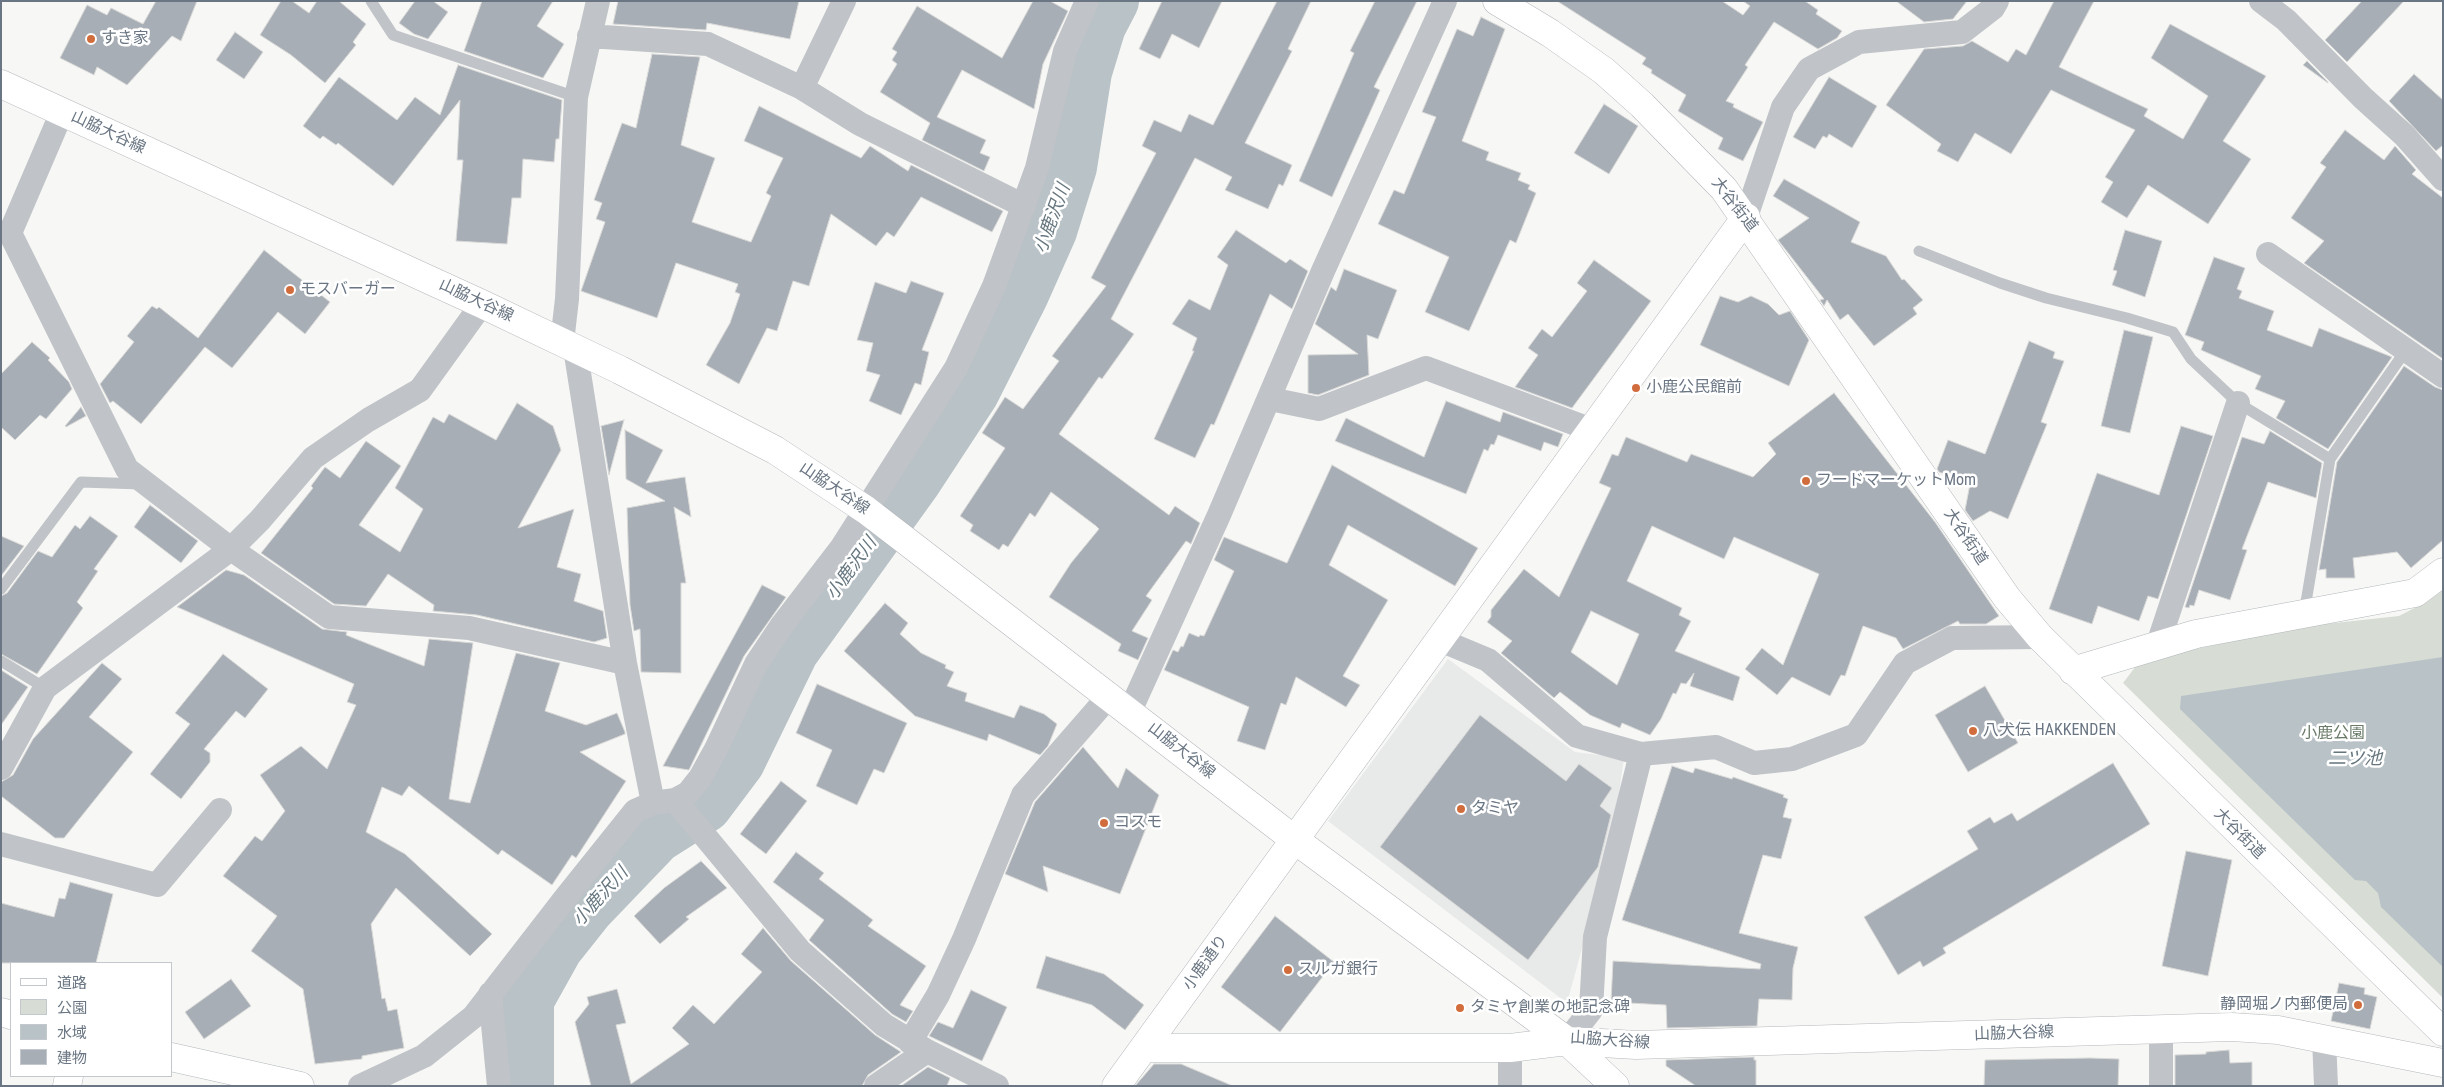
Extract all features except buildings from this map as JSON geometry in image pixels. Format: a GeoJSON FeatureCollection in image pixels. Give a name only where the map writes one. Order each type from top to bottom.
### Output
{"type":"FeatureCollection","features":[{"type":"Feature","properties":{"kind":"street"},"geometry":{"type":"LineString","coordinates":[[802,88],[844,1]]}},
{"type":"Feature","properties":{"kind":"street"},"geometry":{"type":"LineString","coordinates":[[360,1086],[424,1056],[473,1017],[616,833],[635,812],[688,793],[700,778],[716,749],[756,664],[782,625],[869,513],[956,368],[994,286],[1038,168],[1065,51],[1087,1]]}},
{"type":"Feature","properties":{"kind":"street"},"geometry":{"type":"LineString","coordinates":[[876,1086],[919,1047],[938,995],[1023,795],[1120,703],[1270,399],[1323,271],[1445,1]]}},
{"type":"Feature","properties":{"kind":"street","name":"大谷街道"},"geometry":{"type":"LineString","coordinates":[[1497,1],[1550,33],[1604,70],[1679,141],[1724,189],[1746,218],[2007,598],[2040,637],[2443,1032]]}},
{"type":"Feature","properties":{"kind":"street"},"geometry":{"type":"LineString","coordinates":[[1746,218],[1784,107],[1809,69],[1859,42],[1962,32],[1993,8],[1997,1]]}},
{"type":"Feature","properties":{"kind":"street"},"geometry":{"type":"LineString","coordinates":[[2261,1],[2286,20],[2363,98],[2404,135],[2443,179]]}},
{"type":"Feature","properties":{"kind":"street"},"geometry":{"type":"LineString","coordinates":[[595,2],[576,97],[567,299],[569,345],[625,664],[664,801],[800,951],[884,1025],[919,1047],[997,1086]]}},
{"type":"Feature","properties":{"kind":"street"},"geometry":{"type":"LineString","coordinates":[[589,36],[708,44],[802,88],[860,124],[1024,206]]}},
{"type":"Feature","properties":{"kind":"street","name":"山脇大谷線"},"geometry":{"type":"LineString","coordinates":[[1,84],[569,345],[775,450],[902,537],[1120,703],[1295,840],[1567,1041],[1636,1045],[2232,1027],[2278,1030],[2443,1063]]}},
{"type":"Feature","properties":{"kind":"street"},"geometry":{"type":"LineString","coordinates":[[62,112],[10,233],[127,469],[231,549],[329,617],[469,628],[625,664]]}},
{"type":"Feature","properties":{"kind":"street","name":"小鹿通り"},"geometry":{"type":"LineString","coordinates":[[1116,1086],[1746,218]]}},
{"type":"Feature","properties":{"kind":"street"},"geometry":{"type":"LineString","coordinates":[[2268,254],[2443,376]]}},
{"type":"Feature","properties":{"kind":"street"},"geometry":{"type":"LineString","coordinates":[[1,768],[45,688],[231,549],[313,458],[368,420],[420,390],[482,304]]}},
{"type":"Feature","properties":{"kind":"street"},"geometry":{"type":"LineString","coordinates":[[1270,399],[1319,409],[1426,368],[1592,430]]}},
{"type":"Feature","properties":{"kind":"street"},"geometry":{"type":"LineString","coordinates":[[2158,644],[2238,403]]}},
{"type":"Feature","properties":{"kind":"street"},"geometry":{"type":"LineString","coordinates":[[2073,671],[2196,634],[2415,594],[2443,572]]}},
{"type":"Feature","properties":{"kind":"street"},"geometry":{"type":"LineString","coordinates":[[1440,640],[1488,660],[1577,736],[1641,754],[1716,747],[1754,762],[1792,759],[1856,735],[1905,663],[1952,638],[2040,637]]}},
{"type":"Feature","properties":{"kind":"street"},"geometry":{"type":"LineString","coordinates":[[1144,1048],[1510,1048],[1567,1041],[1592,1010],[1596,937],[1641,754]]}},
{"type":"Feature","properties":{"kind":"street"},"geometry":{"type":"LineString","coordinates":[[1,844],[157,885],[220,810]]}},
{"type":"Feature","properties":{"kind":"street"},"geometry":{"type":"LineString","coordinates":[[490,994],[499,1086]]}},
{"type":"Feature","properties":{"kind":"street"},"geometry":{"type":"LineString","coordinates":[[2161,1029],[2161,1086]]}},
{"type":"Feature","properties":{"kind":"street"},"geometry":{"type":"LineString","coordinates":[[2324,1038],[2326,1086]]}},
{"type":"Feature","properties":{"kind":"street"},"geometry":{"type":"LineString","coordinates":[[1567,1041],[1615,1086]]}},
{"type":"Feature","properties":{"kind":"street"},"geometry":{"type":"LineString","coordinates":[[1510,1048],[1510,1086]]}},
{"type":"Feature","properties":{"kind":"street"},"geometry":{"type":"LineString","coordinates":[[172,1057],[300,1086]]}},
{"type":"Feature","properties":{"kind":"lane"},"geometry":{"type":"LineString","coordinates":[[371,1],[393,35],[576,97]]}},
{"type":"Feature","properties":{"kind":"lane"},"geometry":{"type":"LineString","coordinates":[[1919,251],[2000,283],[2046,298],[2127,318],[2173,332],[2191,359],[2238,403],[2330,459]]}},
{"type":"Feature","properties":{"kind":"lane"},"geometry":{"type":"LineString","coordinates":[[2304,614],[2330,459],[2406,350]]}},
{"type":"Feature","properties":{"kind":"lane"},"geometry":{"type":"LineString","coordinates":[[1,589],[81,482],[146,484]]}},
{"type":"Feature","properties":{"kind":"lane"},"geometry":{"type":"LineString","coordinates":[[1,660],[45,688]]}},
{"type":"Feature","properties":{"kind":"shaded area"},"geometry":{"type":"Polygon","coordinates":[[[1448,659],[1575,752],[1624,758],[1612,840],[1567,1003],[1328,821],[1448,659]]]}},
{"type":"Feature","properties":{"kind":"green space","name":"二ツ池"},"geometry":{"type":"Polygon","coordinates":[[[2443,590],[2443,998],[2123,683],[2136,666],[2173,654],[2298,627],[2399,616],[2428,601],[2443,590]]]}},
{"type":"Feature","properties":{"kind":"water","name":"二ツ池"},"geometry":{"type":"Polygon","coordinates":[[[2443,657],[2443,967],[2381,907],[2378,893],[2366,881],[2355,880],[2180,709],[2181,696],[2443,657]]]}},
{"type":"Feature","properties":{"kind":"waterway","name":"小鹿沢川"},"geometry":{"type":"LineString","coordinates":[[528,1086],[528,1000],[557,948],[588,909],[657,837],[706,806],[739,762],[793,651],[916,480],[973,393],[1023,294],[1051,231],[1071,167],[1086,72],[1100,26],[1113,1]]}},
{"type":"Feature","properties":{"kind":"place","name":"すき家"},"geometry":{"type":"Point","coordinates":[91,39]}},
{"type":"Feature","properties":{"kind":"place","name":"モスバーガー"},"geometry":{"type":"Point","coordinates":[290,290]}},
{"type":"Feature","properties":{"kind":"place","name":"小鹿公民館前"},"geometry":{"type":"Point","coordinates":[1636,388]}},
{"type":"Feature","properties":{"kind":"place","name":"フードマーケットMom"},"geometry":{"type":"Point","coordinates":[1806,481]}},
{"type":"Feature","properties":{"kind":"place","name":"八犬伝 HAKKENDEN"},"geometry":{"type":"Point","coordinates":[1973,731]}},
{"type":"Feature","properties":{"kind":"place","name":"タミヤ"},"geometry":{"type":"Point","coordinates":[1461,809]}},
{"type":"Feature","properties":{"kind":"place","name":"コスモ"},"geometry":{"type":"Point","coordinates":[1104,823]}},
{"type":"Feature","properties":{"kind":"place","name":"スルガ銀行"},"geometry":{"type":"Point","coordinates":[1288,970]}},
{"type":"Feature","properties":{"kind":"place","name":"静岡堀ノ内郵便局"},"geometry":{"type":"Point","coordinates":[2358,1005]}},
{"type":"Feature","properties":{"kind":"place","name":"タミヤ創業の地記念碑"},"geometry":{"type":"Point","coordinates":[1460,1008]}},
{"type":"Feature","properties":{"kind":"park label","name":"小鹿公園"},"geometry":{"type":"Point","coordinates":[2333,734]}}]}
